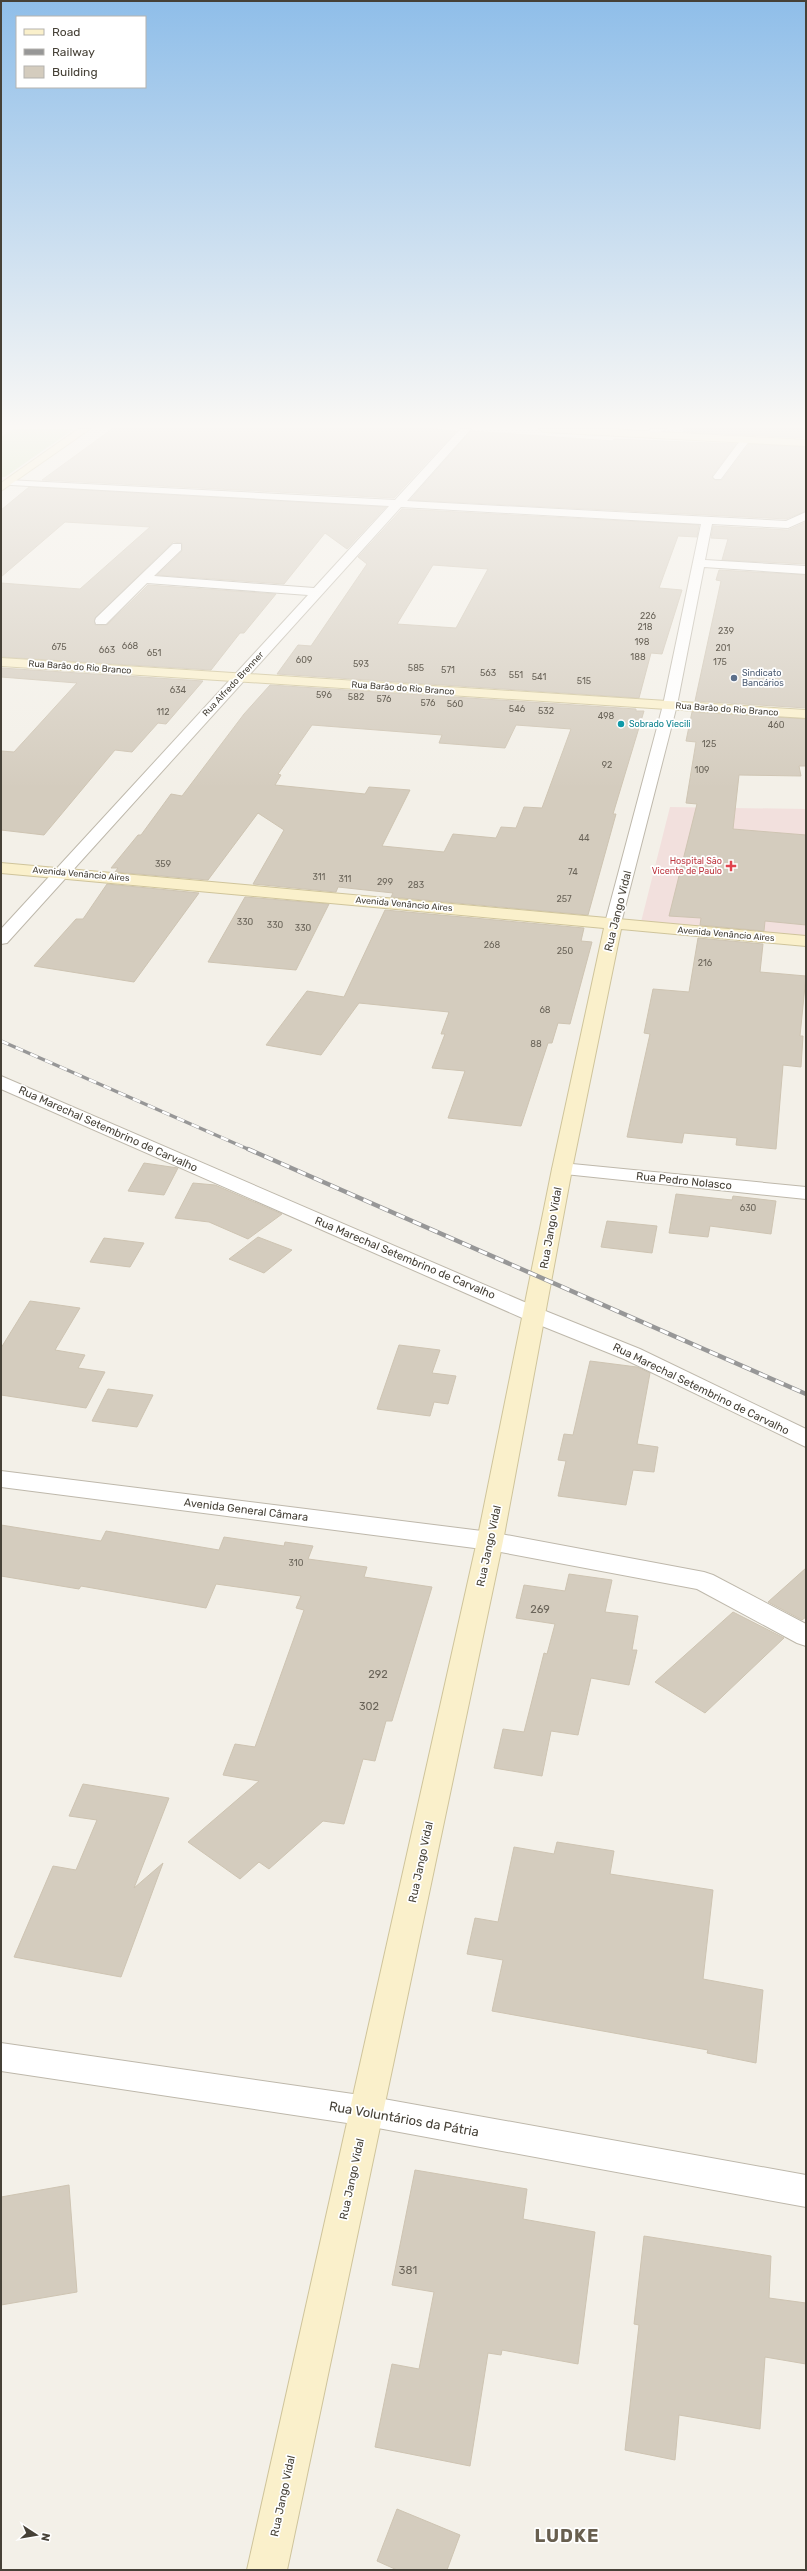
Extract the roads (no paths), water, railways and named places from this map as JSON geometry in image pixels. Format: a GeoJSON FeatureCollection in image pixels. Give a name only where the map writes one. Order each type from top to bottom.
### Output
{"type":"FeatureCollection","features":[{"type":"Feature","properties":{"kind":"street"},"geometry":{"type":"LineString","coordinates":[[101,620],[174,549]]}},
{"type":"Feature","properties":{"kind":"street","name":"Rua Alfredo Brenner"},"geometry":{"type":"LineString","coordinates":[[1,940],[61,872],[358,549]]}},
{"type":"Feature","properties":{"kind":"street","name":"Rua Jango Vidal"},"geometry":{"type":"LineString","coordinates":[[267,2570],[490,1541],[535,1315],[562,1169],[612,930],[670,705],[702,549]]}},
{"type":"Feature","properties":{"kind":"street"},"geometry":{"type":"LineString","coordinates":[[699,563],[806,570]]}},
{"type":"Feature","properties":{"kind":"street"},"geometry":{"type":"LineString","coordinates":[[142,579],[318,592]]}},
{"type":"Feature","properties":{"kind":"street","name":"Rua Barão do Rio Branco"},"geometry":{"type":"LineString","coordinates":[[1,662],[806,714]]}},
{"type":"Feature","properties":{"kind":"street","name":"Avenida Venâncio Aires"},"geometry":{"type":"LineString","coordinates":[[1,868],[61,872],[359,907]]}},
{"type":"Feature","properties":{"kind":"street","name":"Avenida Venâncio Aires"},"geometry":{"type":"LineString","coordinates":[[1,882],[359,907],[612,930],[806,954]]}},
{"type":"Feature","properties":{"kind":"street","name":"Avenida Venâncio Aires"},"geometry":{"type":"LineString","coordinates":[[612,930],[806,941]]}},
{"type":"Feature","properties":{"kind":"street","name":"Rua Marechal Setembrino de Carvalho"},"geometry":{"type":"LineString","coordinates":[[1,1082],[535,1315],[632,1354],[806,1439]]}},
{"type":"Feature","properties":{"kind":"street","name":"Rua Pedro Nolasco"},"geometry":{"type":"LineString","coordinates":[[562,1169],[806,1193]]}},
{"type":"Feature","properties":{"kind":"street","name":"Avenida General Câmara"},"geometry":{"type":"LineString","coordinates":[[1,1479],[490,1541],[704,1581],[750,1604],[806,1636]]}},
{"type":"Feature","properties":{"kind":"street","name":"Rua Voluntários da Pátria"},"geometry":{"type":"LineString","coordinates":[[1,2057],[367,2111],[806,2191]]}},
{"type":"Feature","properties":{"kind":"railway"},"geometry":{"type":"LineString","coordinates":[[1,1041],[250,1150]]}},
{"type":"Feature","properties":{"kind":"railway"},"geometry":{"type":"LineString","coordinates":[[248,1149],[806,1394]]}},
{"type":"Feature","properties":{"kind":"place","name":"Sindicato Bancários"},"geometry":{"type":"Point","coordinates":[734,678]}},
{"type":"Feature","properties":{"kind":"place","name":"Sobrado Viecili"},"geometry":{"type":"Point","coordinates":[621,724]}},
{"type":"Feature","properties":{"kind":"place","name":"Hospital São Vicente de Paulo"},"geometry":{"type":"Point","coordinates":[731,866]}},
{"type":"Feature","properties":{"kind":"district","name":"LUDKE"},"geometry":{"type":"Point","coordinates":[567,2536]}}]}
